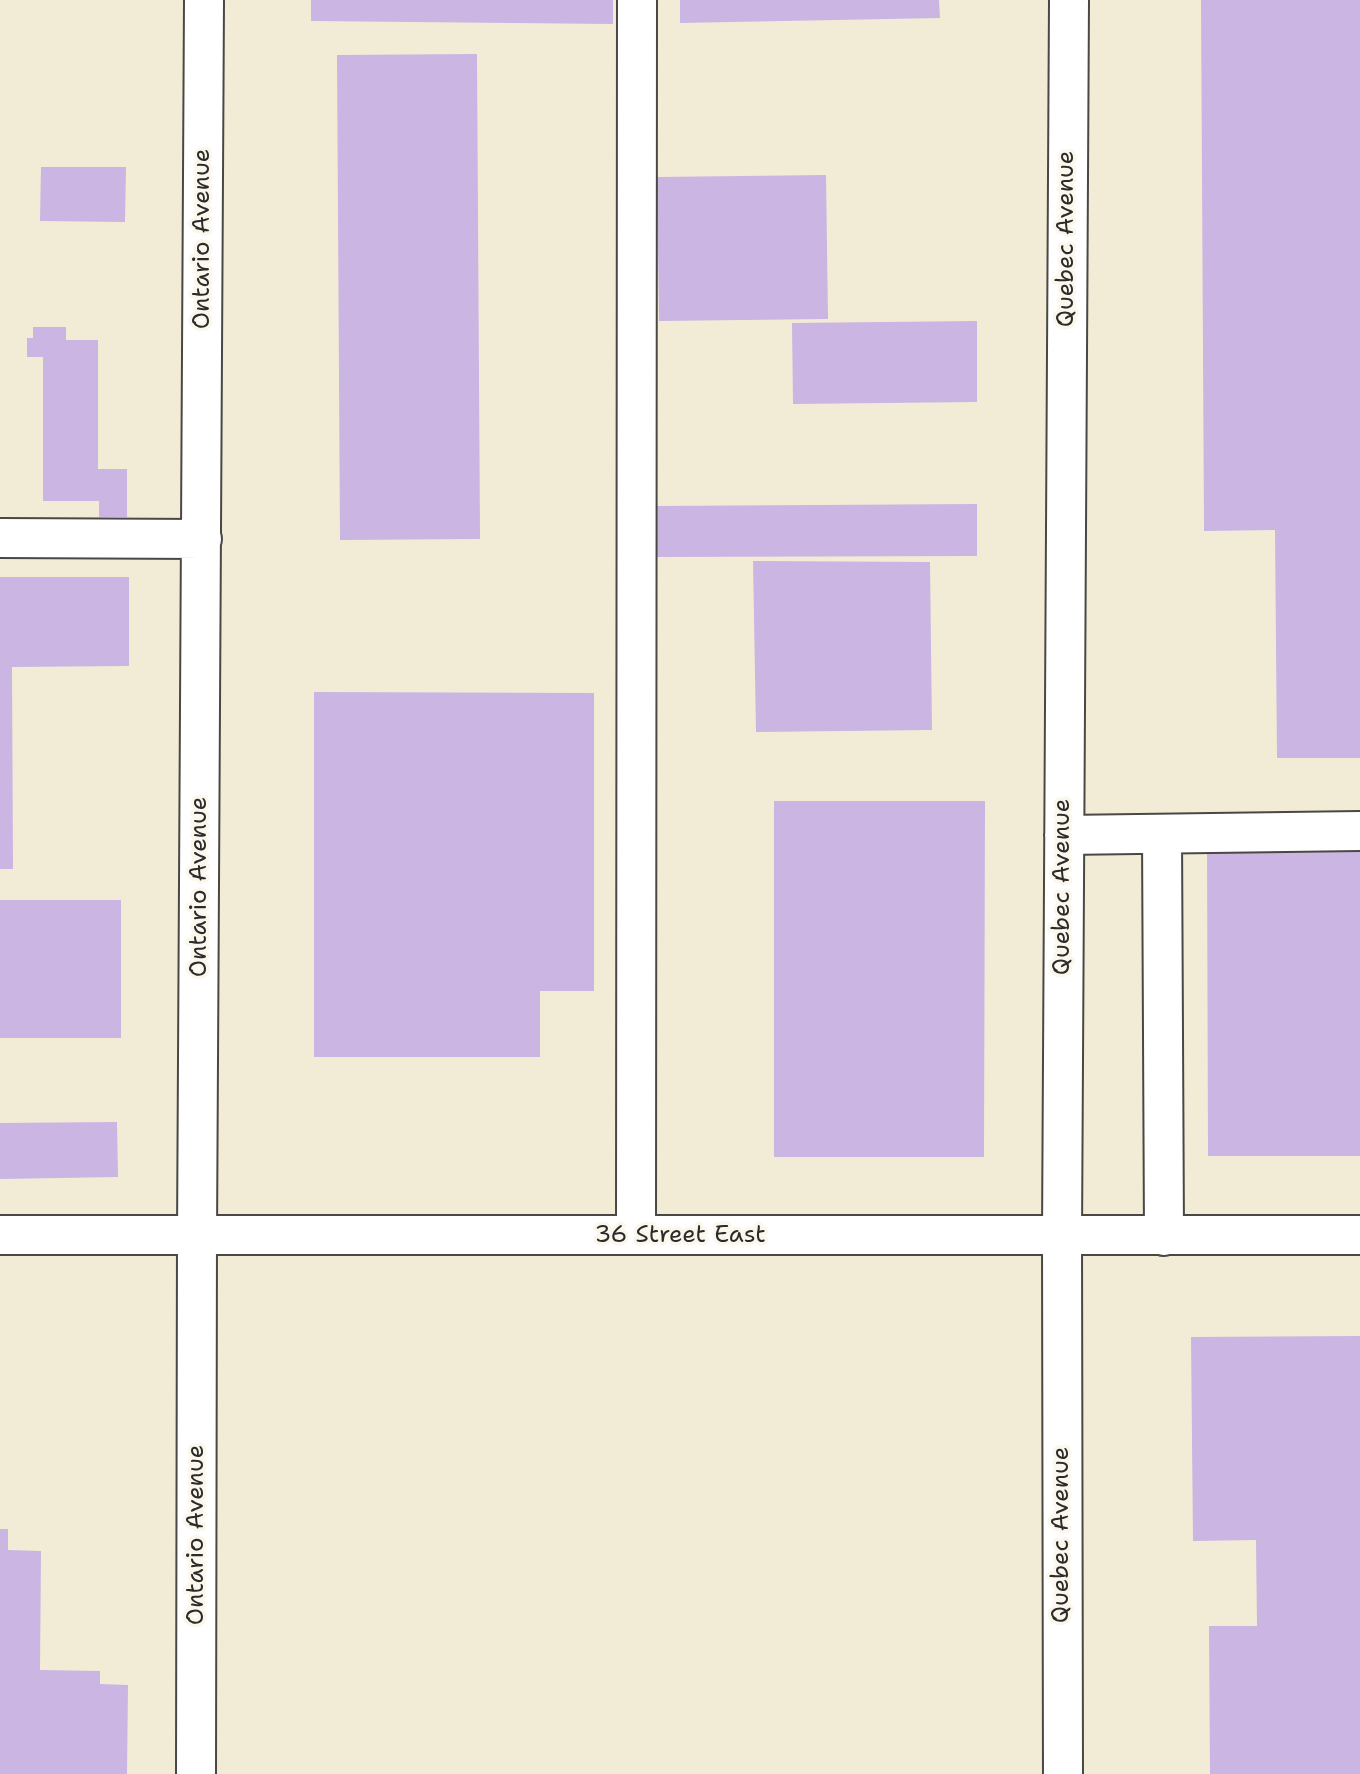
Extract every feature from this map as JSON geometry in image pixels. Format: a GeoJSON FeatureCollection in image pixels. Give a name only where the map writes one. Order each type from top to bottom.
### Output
{"type":"FeatureCollection","features":[{"type":"Feature","properties":{"kind":"street","name":"Ontario Avenue"},"geometry":{"type":"LineString","coordinates":[[196,1774],[204,0]]}},
{"type":"Feature","properties":{"kind":"street"},"geometry":{"type":"LineString","coordinates":[[636,1235],[637,0]]}},
{"type":"Feature","properties":{"kind":"street","name":"Quebec Avenue"},"geometry":{"type":"LineString","coordinates":[[1063,1774],[1062,1236],[1069,0]]}},
{"type":"Feature","properties":{"kind":"street"},"geometry":{"type":"LineString","coordinates":[[0,538],[202,539]]}},
{"type":"Feature","properties":{"kind":"street"},"geometry":{"type":"LineString","coordinates":[[1064,835],[1360,831]]}},
{"type":"Feature","properties":{"kind":"street"},"geometry":{"type":"LineString","coordinates":[[1162,834],[1164,1236]]}},
{"type":"Feature","properties":{"kind":"street","name":"36 Street East"},"geometry":{"type":"LineString","coordinates":[[0,1235],[1360,1235]]}},
{"type":"Feature","properties":{"kind":"building"},"geometry":{"type":"Polygon","coordinates":[[[311,0],[613,0],[613,24],[311,21],[311,0]]]}},
{"type":"Feature","properties":{"kind":"building"},"geometry":{"type":"Polygon","coordinates":[[[680,0],[939,0],[940,18],[680,23],[680,0]]]}},
{"type":"Feature","properties":{"kind":"building"},"geometry":{"type":"Polygon","coordinates":[[[1201,0],[1360,0],[1360,758],[1277,758],[1275,530],[1204,531],[1201,0]]]}},
{"type":"Feature","properties":{"kind":"building"},"geometry":{"type":"Polygon","coordinates":[[[477,54],[480,539],[340,540],[337,55],[477,54]]]}},
{"type":"Feature","properties":{"kind":"building"},"geometry":{"type":"Polygon","coordinates":[[[41,167],[126,167],[125,222],[40,221],[41,167]]]}},
{"type":"Feature","properties":{"kind":"building"},"geometry":{"type":"Polygon","coordinates":[[[826,175],[828,319],[659,321],[657,177],[826,175]]]}},
{"type":"Feature","properties":{"kind":"building"},"geometry":{"type":"Polygon","coordinates":[[[977,321],[977,402],[793,404],[792,323],[977,321]]]}},
{"type":"Feature","properties":{"kind":"building"},"geometry":{"type":"Polygon","coordinates":[[[33,327],[66,327],[66,340],[98,340],[98,469],[127,469],[127,517],[99,517],[99,501],[43,501],[43,357],[27,357],[27,338],[33,338],[33,327]]]}},
{"type":"Feature","properties":{"kind":"building"},"geometry":{"type":"Polygon","coordinates":[[[977,504],[977,556],[655,557],[655,506],[977,504]]]}},
{"type":"Feature","properties":{"kind":"building"},"geometry":{"type":"Polygon","coordinates":[[[753,561],[930,562],[932,730],[756,732],[753,561]]]}},
{"type":"Feature","properties":{"kind":"building"},"geometry":{"type":"Polygon","coordinates":[[[0,577],[129,577],[129,666],[12,667],[13,869],[0,869],[0,577]]]}},
{"type":"Feature","properties":{"kind":"building"},"geometry":{"type":"Polygon","coordinates":[[[314,692],[594,693],[594,991],[540,991],[540,1057],[314,1057],[314,692]]]}},
{"type":"Feature","properties":{"kind":"building"},"geometry":{"type":"Polygon","coordinates":[[[774,801],[985,801],[984,1157],[774,1157],[774,801]]]}},
{"type":"Feature","properties":{"kind":"building"},"geometry":{"type":"Polygon","coordinates":[[[1360,838],[1360,1156],[1208,1156],[1207,839],[1360,838]]]}},
{"type":"Feature","properties":{"kind":"building"},"geometry":{"type":"Polygon","coordinates":[[[0,900],[121,900],[121,1038],[0,1038],[0,900]]]}},
{"type":"Feature","properties":{"kind":"building"},"geometry":{"type":"Polygon","coordinates":[[[117,1122],[118,1177],[0,1179],[0,1123],[117,1122]]]}},
{"type":"Feature","properties":{"kind":"building"},"geometry":{"type":"Polygon","coordinates":[[[1360,1336],[1360,1774],[1210,1774],[1209,1626],[1257,1626],[1256,1540],[1193,1541],[1191,1337],[1360,1336]]]}},
{"type":"Feature","properties":{"kind":"building"},"geometry":{"type":"Polygon","coordinates":[[[0,1529],[8,1529],[8,1550],[41,1551],[40,1670],[100,1671],[100,1684],[128,1685],[127,1774],[0,1774],[0,1529]]]}}]}
